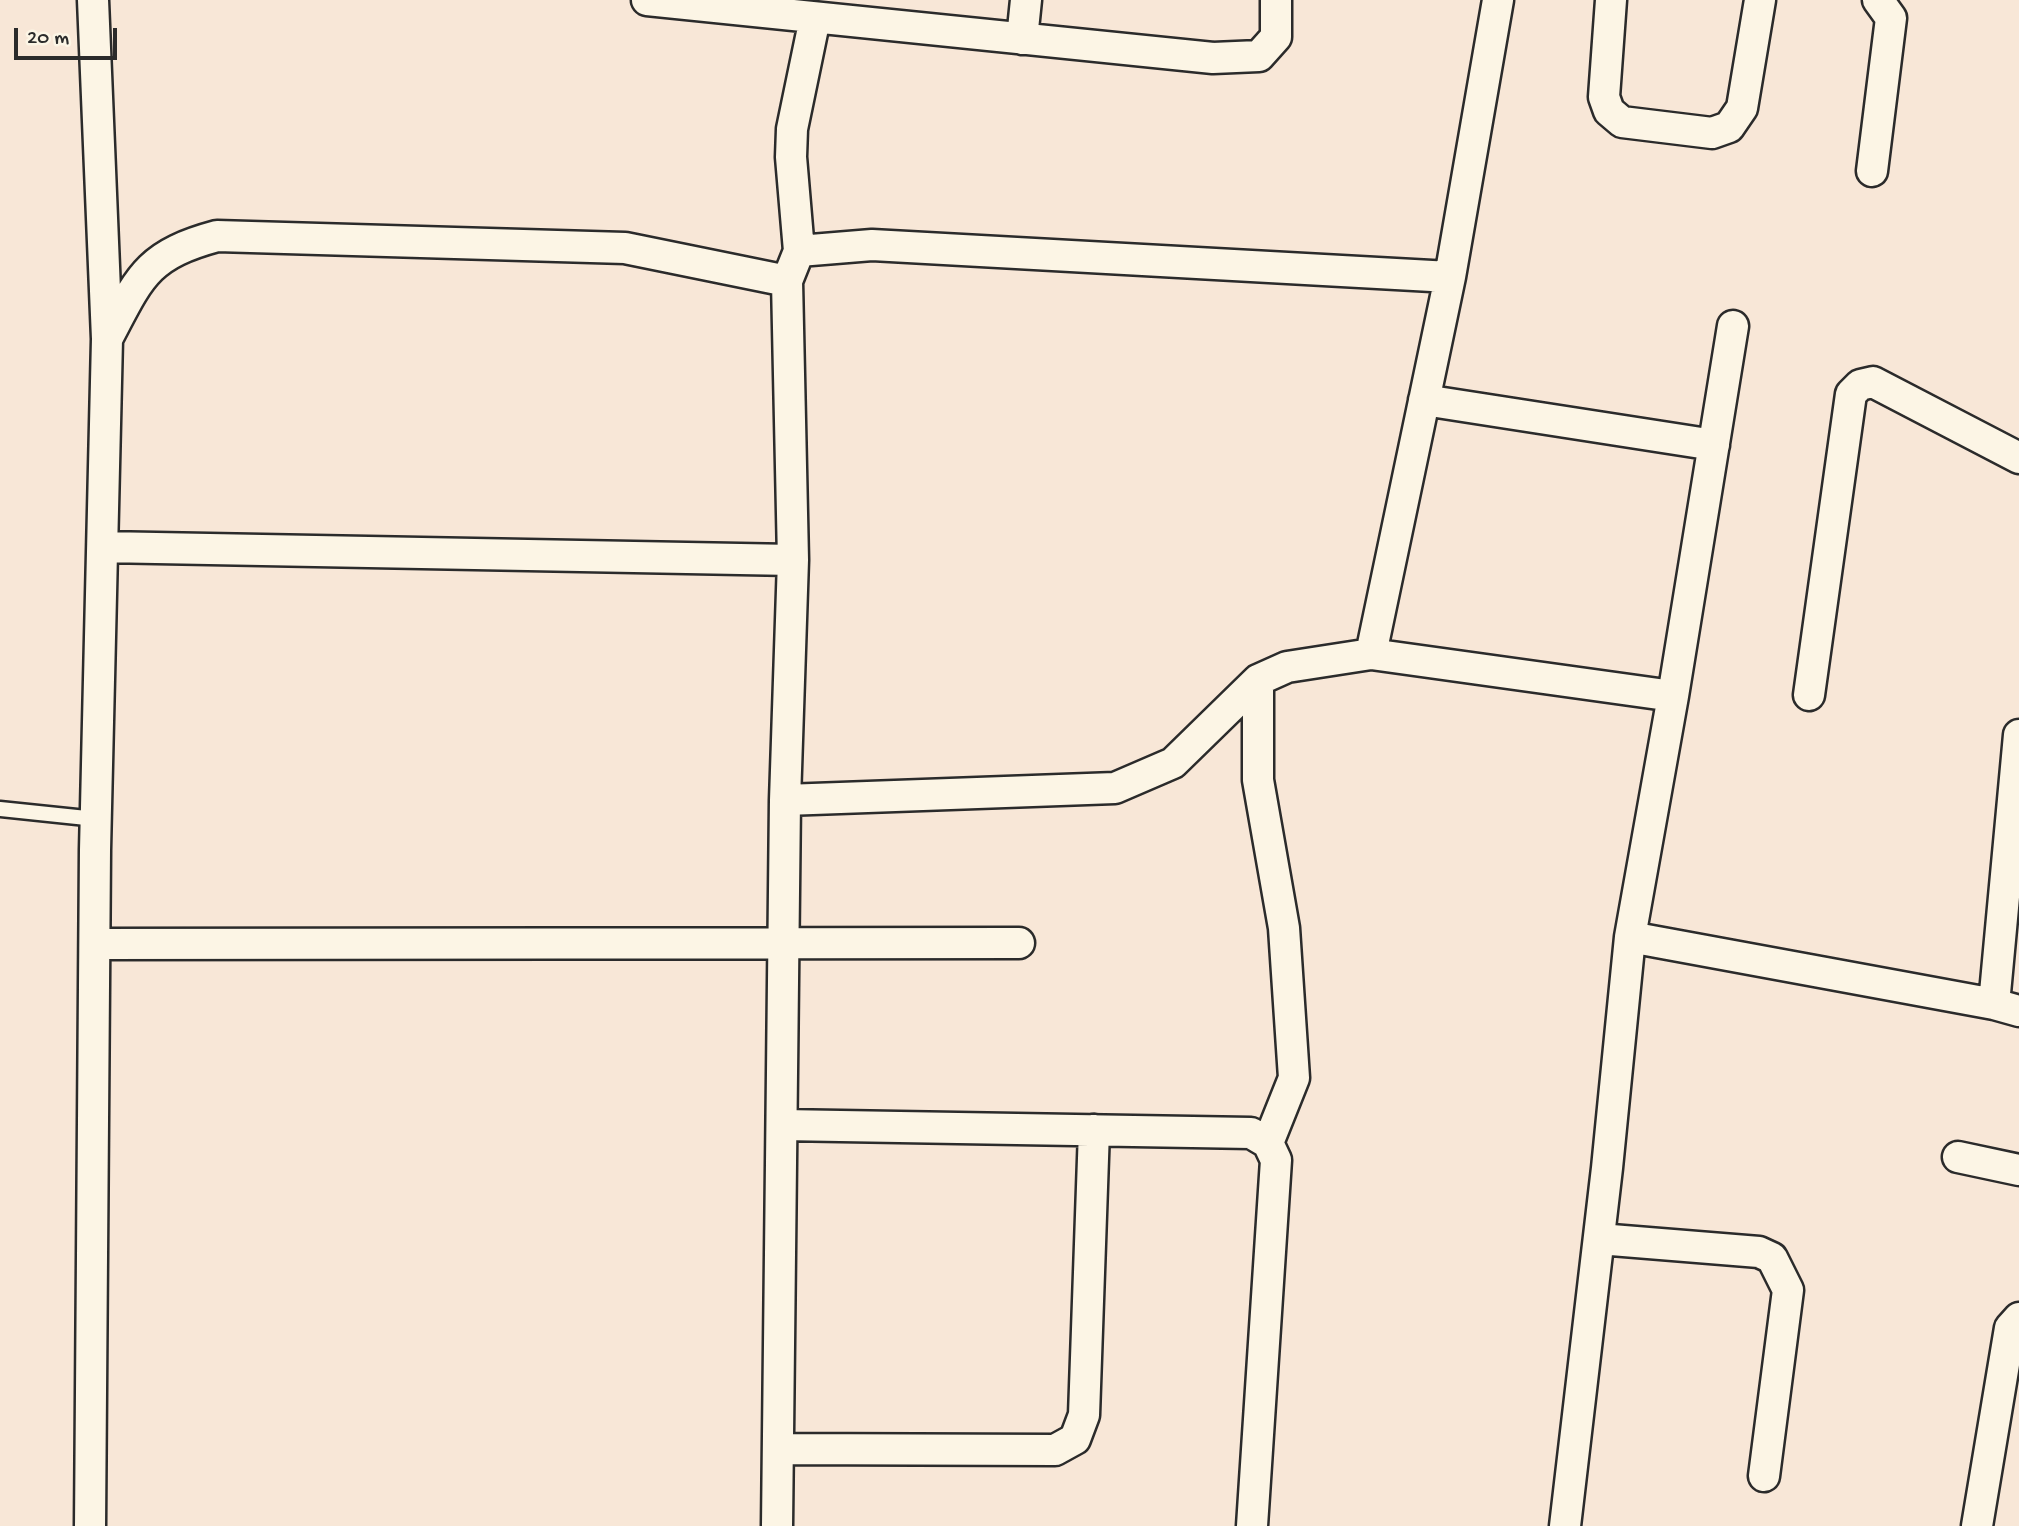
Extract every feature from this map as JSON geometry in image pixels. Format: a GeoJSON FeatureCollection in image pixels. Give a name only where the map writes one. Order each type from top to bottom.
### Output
{"type":"FeatureCollection","features":[{"type":"Feature","properties":{"kind":"street"},"geometry":{"type":"LineString","coordinates":[[90,1526],[96,819],[107,339],[93,0]]}},
{"type":"Feature","properties":{"kind":"street"},"geometry":{"type":"LineString","coordinates":[[647,0],[1213,58],[1259,55],[1276,37],[1276,0]]}},
{"type":"Feature","properties":{"kind":"street"},"geometry":{"type":"LineString","coordinates":[[1022,39],[1026,0]]}},
{"type":"Feature","properties":{"kind":"street"},"geometry":{"type":"LineString","coordinates":[[1371,654],[1450,277],[1497,0]]}},
{"type":"Feature","properties":{"kind":"street"},"geometry":{"type":"LineString","coordinates":[[1611,0],[1604,97],[1609,111],[1622,122],[1712,132],[1729,127],[1742,108],[1760,0]]}},
{"type":"Feature","properties":{"kind":"street"},"geometry":{"type":"LineString","coordinates":[[1872,171],[1891,18],[1878,0]]}},
{"type":"Feature","properties":{"kind":"street"},"geometry":{"type":"LineString","coordinates":[[777,1526],[785,800],[793,559],[787,281],[799,251],[791,157],[792,129],[815,18]]}},
{"type":"Feature","properties":{"kind":"street"},"geometry":{"type":"LineString","coordinates":[[107,339],[134,286],[154,262],[182,246],[217,236],[625,248],[787,281]]}},
{"type":"Feature","properties":{"kind":"street"},"geometry":{"type":"LineString","coordinates":[[799,251],[872,245],[1450,277]]}},
{"type":"Feature","properties":{"kind":"street"},"geometry":{"type":"LineString","coordinates":[[1565,1526],[1599,1240],[1630,937],[1673,696],[1733,326]]}},
{"type":"Feature","properties":{"kind":"street"},"geometry":{"type":"LineString","coordinates":[[1809,695],[1851,394],[1860,384],[1873,382],[2019,458]]}},
{"type":"Feature","properties":{"kind":"street"},"geometry":{"type":"LineString","coordinates":[[1424,400],[1714,445]]}},
{"type":"Feature","properties":{"kind":"street"},"geometry":{"type":"LineString","coordinates":[[103,547],[793,559]]}},
{"type":"Feature","properties":{"kind":"street"},"geometry":{"type":"LineString","coordinates":[[785,800],[1115,788],[1173,763],[1258,680],[1287,667],[1371,654],[1673,696]]}},
{"type":"Feature","properties":{"kind":"street"},"geometry":{"type":"LineString","coordinates":[[1258,680],[1258,780],[1283,928],[1294,1078],[1268,1143]]}},
{"type":"Feature","properties":{"kind":"street"},"geometry":{"type":"LineString","coordinates":[[1630,937],[2006,1008],[2019,735]]}},
{"type":"Feature","properties":{"kind":"street"},"geometry":{"type":"LineString","coordinates":[[96,944],[1019,943]]}},
{"type":"Feature","properties":{"kind":"street"},"geometry":{"type":"LineString","coordinates":[[782,1125],[1251,1133],[1268,1143],[1276,1160],[1252,1526]]}},
{"type":"Feature","properties":{"kind":"street"},"geometry":{"type":"LineString","coordinates":[[778,1448],[1055,1450],[1075,1439],[1084,1415],[1094,1130]]}},
{"type":"Feature","properties":{"kind":"street"},"geometry":{"type":"LineString","coordinates":[[1958,1157],[2019,1170]]}},
{"type":"Feature","properties":{"kind":"street"},"geometry":{"type":"LineString","coordinates":[[1599,1240],[1759,1252],[1772,1258],[1788,1290],[1764,1476]]}},
{"type":"Feature","properties":{"kind":"street"},"geometry":{"type":"LineString","coordinates":[[1977,1526],[2010,1328],[2019,1318]]}},
{"type":"Feature","properties":{"kind":"lane"},"geometry":{"type":"LineString","coordinates":[[0,809],[96,819]]}}]}
